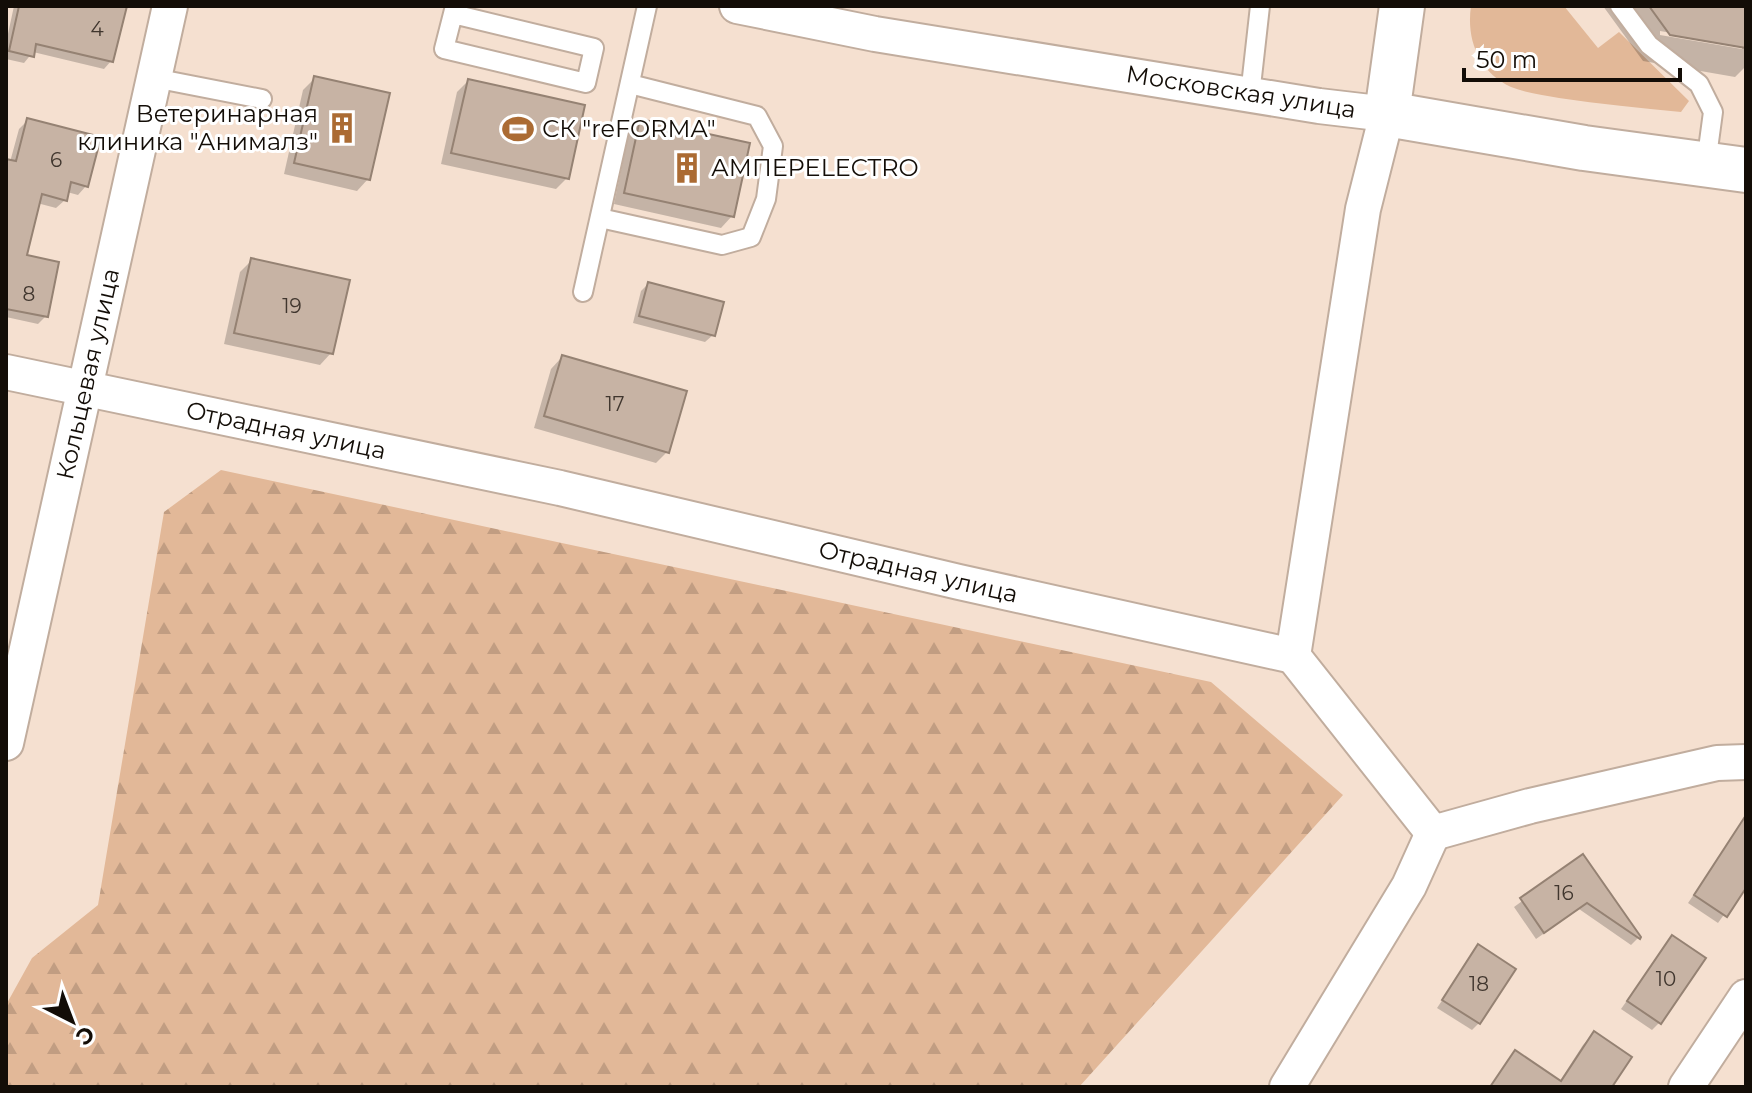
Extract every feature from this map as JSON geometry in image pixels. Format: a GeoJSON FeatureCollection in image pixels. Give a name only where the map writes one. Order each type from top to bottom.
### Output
{"type":"FeatureCollection","features":[{"type":"Feature","properties":{"kind":"main road"},"geometry":{"type":"LineString","coordinates":[[1387,114],[1402,6]]}},
{"type":"Feature","properties":{"kind":"main road","name":"Московская улица"},"geometry":{"type":"LineString","coordinates":[[1387,114],[1584,148],[1726,167]]}},
{"type":"Feature","properties":{"kind":"street","name":"Кольцевая улица"},"geometry":{"type":"LineString","coordinates":[[6,743],[170,6]]}},
{"type":"Feature","properties":{"kind":"street","name":"Московская улица"},"geometry":{"type":"LineString","coordinates":[[737,6],[877,20],[1250,95],[1387,114]]}},
{"type":"Feature","properties":{"kind":"street"},"geometry":{"type":"LineString","coordinates":[[1387,114],[1363,209],[1293,656],[1433,833]]}},
{"type":"Feature","properties":{"kind":"street","name":"Отрадная улица"},"geometry":{"type":"LineString","coordinates":[[6,372],[560,488],[959,582],[1293,656]]}},
{"type":"Feature","properties":{"kind":"street"},"geometry":{"type":"LineString","coordinates":[[1433,833],[1530,806],[1703,767],[1746,762]]}},
{"type":"Feature","properties":{"kind":"street"},"geometry":{"type":"LineString","coordinates":[[1287,1087],[1409,886],[1433,833]]}},
{"type":"Feature","properties":{"kind":"street"},"geometry":{"type":"LineString","coordinates":[[1686,1087],[1746,997]]}},
{"type":"Feature","properties":{"kind":"lane"},"geometry":{"type":"LineString","coordinates":[[583,292],[647,6]]}},
{"type":"Feature","properties":{"kind":"lane"},"geometry":{"type":"LineString","coordinates":[[1250,95],[1260,6]]}},
{"type":"Feature","properties":{"kind":"lane"},"geometry":{"type":"LineString","coordinates":[[1620,6],[1649,45],[1699,84],[1713,112],[1726,167]]}},
{"type":"Feature","properties":{"kind":"lane"},"geometry":{"type":"LineString","coordinates":[[454,10],[594,48],[586,83],[444,49],[454,10]]}},
{"type":"Feature","properties":{"kind":"lane"},"geometry":{"type":"LineString","coordinates":[[154,78],[262,99]]}},
{"type":"Feature","properties":{"kind":"lane"},"geometry":{"type":"LineString","coordinates":[[600,218],[722,245],[751,237],[766,199],[773,146],[757,116],[630,84]]}},
{"type":"Feature","properties":{"kind":"green space"},"geometry":{"type":"Polygon","coordinates":[[[1471,6],[1564,6],[1598,48],[1619,32],[1689,101],[1681,112],[1559,98],[1511,87],[1491,73],[1477,54],[1471,31],[1471,6]]]}},
{"type":"Feature","properties":{"kind":"green space"},"geometry":{"type":"Polygon","coordinates":[[[221,470],[1211,682],[1343,795],[1079,1087],[6,1087],[6,1005],[32,958],[98,905],[164,512],[221,470]]]}},
{"type":"Feature","properties":{"kind":"building"},"geometry":{"type":"Polygon","coordinates":[[[19,6],[127,6],[113,62],[36,44],[34,57],[9,51],[19,6]]]}},
{"type":"Feature","properties":{"kind":"building"},"geometry":{"type":"Polygon","coordinates":[[[1649,6],[1746,6],[1746,48],[1670,35],[1649,6]]]}},
{"type":"Feature","properties":{"kind":"building","name":"Ветеринарная клиника \"Анималз\""},"geometry":{"type":"Polygon","coordinates":[[[314,76],[390,93],[370,180],[294,163],[314,76]]]}},
{"type":"Feature","properties":{"kind":"building","name":"СК \"reFORMA\""},"geometry":{"type":"Polygon","coordinates":[[[468,79],[585,105],[569,179],[451,153],[468,79]]]}},
{"type":"Feature","properties":{"kind":"building"},"geometry":{"type":"Polygon","coordinates":[[[27,118],[101,137],[88,187],[71,182],[67,201],[42,194],[27,255],[59,262],[48,317],[6,309],[6,159],[16,161],[27,118]]]}},
{"type":"Feature","properties":{"kind":"building","name":"АМПЕРELECTRO"},"geometry":{"type":"Polygon","coordinates":[[[640,119],[750,143],[734,217],[624,193],[640,119]]]}},
{"type":"Feature","properties":{"kind":"building"},"geometry":{"type":"Polygon","coordinates":[[[251,258],[350,280],[333,354],[234,333],[251,258]]]}},
{"type":"Feature","properties":{"kind":"building"},"geometry":{"type":"Polygon","coordinates":[[[648,282],[724,302],[715,336],[639,316],[648,282]]]}},
{"type":"Feature","properties":{"kind":"building"},"geometry":{"type":"Polygon","coordinates":[[[562,355],[687,391],[669,453],[544,416],[562,355]]]}},
{"type":"Feature","properties":{"kind":"building"},"geometry":{"type":"Polygon","coordinates":[[[1746,815],[1746,888],[1727,917],[1694,895],[1746,815]]]}},
{"type":"Feature","properties":{"kind":"building"},"geometry":{"type":"Polygon","coordinates":[[[1583,854],[1640,939],[1587,903],[1544,933],[1520,898],[1583,854]]]}},
{"type":"Feature","properties":{"kind":"building"},"geometry":{"type":"Polygon","coordinates":[[[1672,935],[1706,958],[1661,1024],[1627,1001],[1672,935]]]}},
{"type":"Feature","properties":{"kind":"building"},"geometry":{"type":"Polygon","coordinates":[[[1478,944],[1516,969],[1480,1024],[1442,1000],[1478,944]]]}},
{"type":"Feature","properties":{"kind":"building"},"geometry":{"type":"Polygon","coordinates":[[[1594,1031],[1632,1057],[1612,1087],[1490,1087],[1515,1050],[1561,1081],[1594,1031]]]}},
{"type":"Feature","properties":{"kind":"place","name":"Ветеринарная клиника \"Анималз\""},"geometry":{"type":"Point","coordinates":[342,128]}},
{"type":"Feature","properties":{"kind":"place","name":"СК \"reFORMA\""},"geometry":{"type":"Point","coordinates":[518,129]}},
{"type":"Feature","properties":{"kind":"place","name":"АМПЕРELECTRO"},"geometry":{"type":"Point","coordinates":[687,168]}}]}
